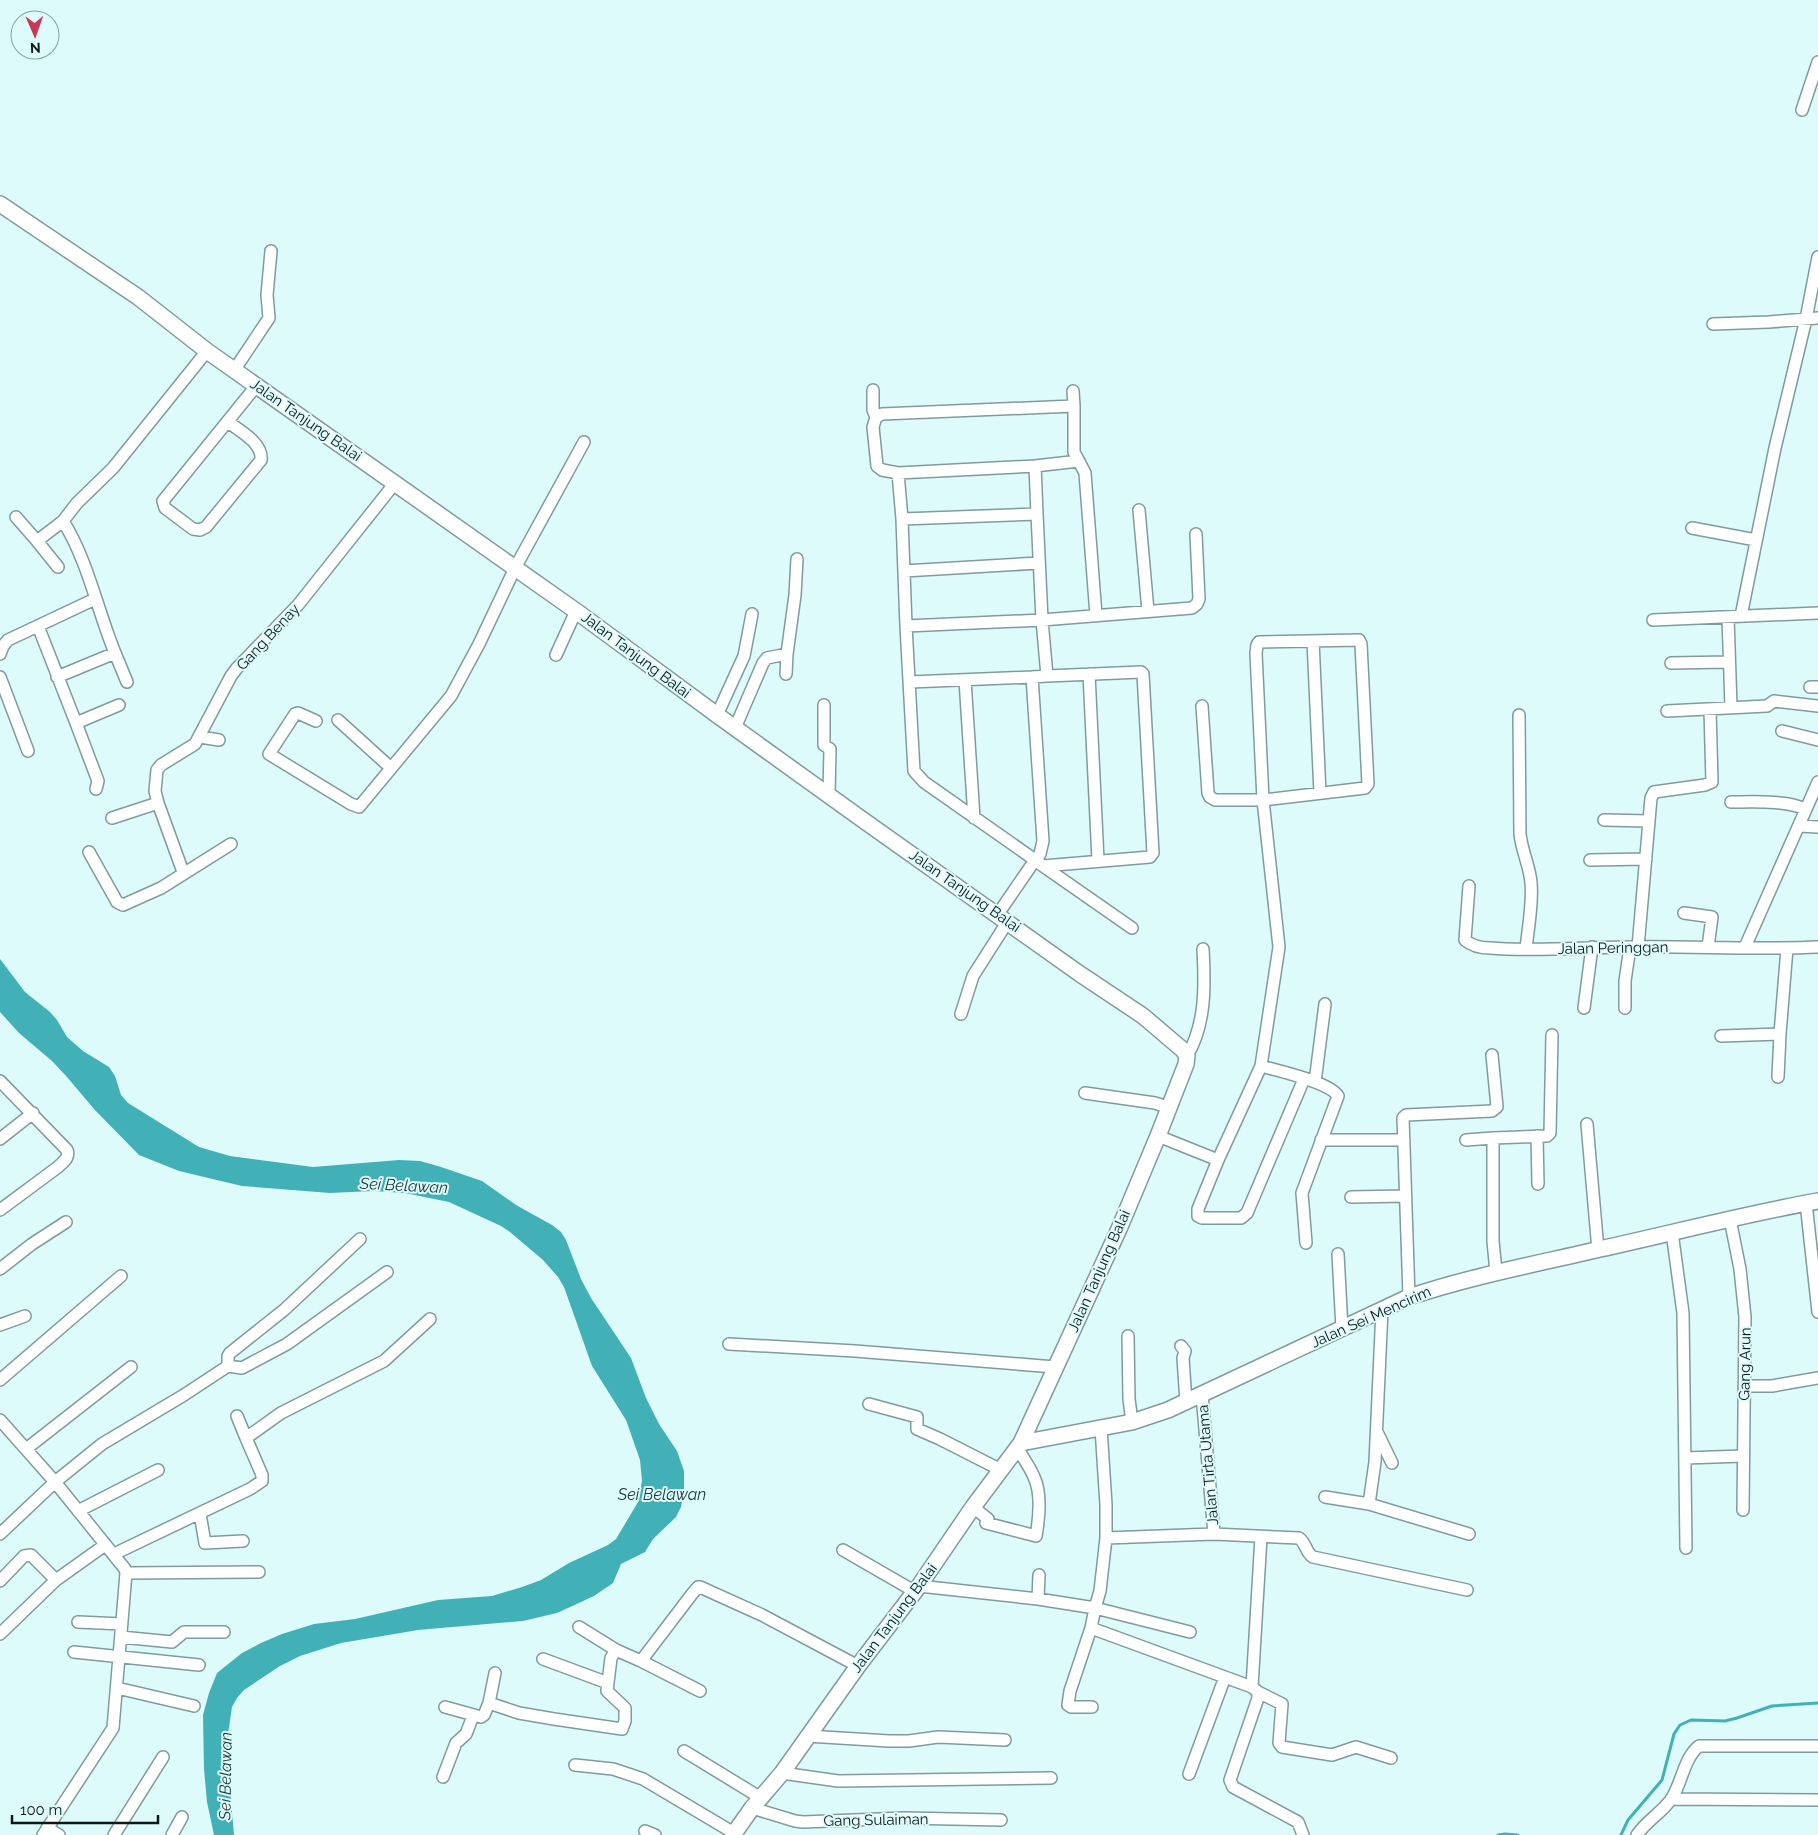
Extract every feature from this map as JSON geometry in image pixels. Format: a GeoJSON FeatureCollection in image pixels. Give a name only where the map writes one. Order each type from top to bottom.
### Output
{"type":"FeatureCollection","features":[{"type":"Feature","properties":{"kind":"street"},"geometry":{"type":"LineString","coordinates":[[1802,110],[1818,62]]}},
{"type":"Feature","properties":{"kind":"street","name":"Jalan Tanjung Balai"},"geometry":{"type":"LineString","coordinates":[[0,204],[138,297],[207,351],[576,611],[735,728],[1080,974],[1143,1016],[1183,1050],[1187,1056],[1186,1064],[1170,1108],[1119,1229],[1019,1446],[782,1773],[734,1834]]}},
{"type":"Feature","properties":{"kind":"street"},"geometry":{"type":"LineString","coordinates":[[235,370],[269,318],[267,295],[271,251]]}},
{"type":"Feature","properties":{"kind":"street"},"geometry":{"type":"LineString","coordinates":[[1741,616],[1775,448],[1812,318],[1818,257]]}},
{"type":"Feature","properties":{"kind":"street"},"geometry":{"type":"LineString","coordinates":[[1713,324],[1812,318]]}},
{"type":"Feature","properties":{"kind":"street"},"geometry":{"type":"LineString","coordinates":[[37,541],[63,521],[77,503],[113,468],[207,351]]}},
{"type":"Feature","properties":{"kind":"street"},"geometry":{"type":"LineString","coordinates":[[228,422],[256,445],[262,454],[261,460],[206,527],[200,530],[193,529],[165,508],[163,501],[257,385]]}},
{"type":"Feature","properties":{"kind":"street"},"geometry":{"type":"LineString","coordinates":[[873,390],[873,410],[876,417],[873,428],[877,466],[882,470],[898,473],[1035,466],[1079,461]]}},
{"type":"Feature","properties":{"kind":"street"},"geometry":{"type":"LineString","coordinates":[[1073,390],[1074,452],[1085,473],[1096,615]]}},
{"type":"Feature","properties":{"kind":"street"},"geometry":{"type":"LineString","coordinates":[[876,417],[882,414],[1074,406]]}},
{"type":"Feature","properties":{"kind":"street"},"geometry":{"type":"LineString","coordinates":[[316,721],[298,713],[296,714],[269,754],[359,807],[450,696],[479,644],[515,568],[584,442]]}},
{"type":"Feature","properties":{"kind":"street"},"geometry":{"type":"LineString","coordinates":[[1035,466],[1042,620],[1047,676]]}},
{"type":"Feature","properties":{"kind":"street"},"geometry":{"type":"LineString","coordinates":[[898,473],[902,519],[914,771],[924,782],[1132,928]]}},
{"type":"Feature","properties":{"kind":"street","name":"Gang Benay"},"geometry":{"type":"LineString","coordinates":[[158,803],[156,791],[157,770],[161,765],[195,744],[237,668],[298,605],[395,483]]}},
{"type":"Feature","properties":{"kind":"street"},"geometry":{"type":"LineString","coordinates":[[1139,510],[1148,611]]}},
{"type":"Feature","properties":{"kind":"street"},"geometry":{"type":"LineString","coordinates":[[902,519],[1037,514]]}},
{"type":"Feature","properties":{"kind":"street"},"geometry":{"type":"LineString","coordinates":[[16,517],[58,567]]}},
{"type":"Feature","properties":{"kind":"street"},"geometry":{"type":"LineString","coordinates":[[63,521],[79,549],[95,599],[127,682]]}},
{"type":"Feature","properties":{"kind":"street"},"geometry":{"type":"LineString","coordinates":[[1692,528],[1756,540]]}},
{"type":"Feature","properties":{"kind":"street"},"geometry":{"type":"LineString","coordinates":[[906,626],[1042,620],[1192,608],[1199,599],[1196,534]]}},
{"type":"Feature","properties":{"kind":"street"},"geometry":{"type":"LineString","coordinates":[[786,674],[786,654],[794,595],[796,559]]}},
{"type":"Feature","properties":{"kind":"street"},"geometry":{"type":"LineString","coordinates":[[904,571],[1040,563]]}},
{"type":"Feature","properties":{"kind":"street"},"geometry":{"type":"LineString","coordinates":[[0,654],[8,640],[95,599]]}},
{"type":"Feature","properties":{"kind":"street"},"geometry":{"type":"LineString","coordinates":[[556,655],[576,611]]}},
{"type":"Feature","properties":{"kind":"street"},"geometry":{"type":"LineString","coordinates":[[1654,620],[1818,613]]}},
{"type":"Feature","properties":{"kind":"street"},"geometry":{"type":"LineString","coordinates":[[717,715],[744,656],[752,614]]}},
{"type":"Feature","properties":{"kind":"street"},"geometry":{"type":"LineString","coordinates":[[1728,617],[1731,707]]}},
{"type":"Feature","properties":{"kind":"street"},"geometry":{"type":"LineString","coordinates":[[38,626],[98,781],[96,789]]}},
{"type":"Feature","properties":{"kind":"street"},"geometry":{"type":"LineString","coordinates":[[1202,706],[1208,793],[1215,800],[1263,800],[1365,788],[1368,782],[1360,642],[1358,639],[1262,641],[1257,645],[1263,800],[1279,947],[1261,1066],[1218,1160],[1198,1209],[1198,1216],[1202,1218],[1241,1218],[1247,1213],[1310,1080],[1325,1004]]}},
{"type":"Feature","properties":{"kind":"street"},"geometry":{"type":"LineString","coordinates":[[1313,641],[1320,793]]}},
{"type":"Feature","properties":{"kind":"street"},"geometry":{"type":"LineString","coordinates":[[57,677],[115,653]]}},
{"type":"Feature","properties":{"kind":"street"},"geometry":{"type":"LineString","coordinates":[[735,728],[767,658],[786,654]]}},
{"type":"Feature","properties":{"kind":"street"},"geometry":{"type":"LineString","coordinates":[[1671,662],[1729,662]]}},
{"type":"Feature","properties":{"kind":"street"},"geometry":{"type":"LineString","coordinates":[[910,682],[1141,672],[1143,674],[1153,851],[1150,857],[1039,863]]}},
{"type":"Feature","properties":{"kind":"street"},"geometry":{"type":"LineString","coordinates":[[1090,674],[1098,860]]}},
{"type":"Feature","properties":{"kind":"street"},"geometry":{"type":"LineString","coordinates":[[0,677],[28,751]]}},
{"type":"Feature","properties":{"kind":"street"},"geometry":{"type":"LineString","coordinates":[[961,1014],[973,976],[1003,918],[1039,863],[1042,840],[1032,677]]}},
{"type":"Feature","properties":{"kind":"street"},"geometry":{"type":"LineString","coordinates":[[965,680],[974,818]]}},
{"type":"Feature","properties":{"kind":"street"},"geometry":{"type":"LineString","coordinates":[[1667,711],[1767,706],[1774,701],[1818,706]]}},
{"type":"Feature","properties":{"kind":"street"},"geometry":{"type":"LineString","coordinates":[[824,705],[824,745],[830,749],[829,794]]}},
{"type":"Feature","properties":{"kind":"street"},"geometry":{"type":"LineString","coordinates":[[76,723],[119,706]]}},
{"type":"Feature","properties":{"kind":"street"},"geometry":{"type":"LineString","coordinates":[[1625,1008],[1625,981],[1634,947],[1652,798],[1654,792],[1705,786],[1712,782],[1710,710]]}},
{"type":"Feature","properties":{"kind":"street"},"geometry":{"type":"LineString","coordinates":[[1519,715],[1520,834],[1522,849],[1530,872],[1531,885],[1526,949]]}},
{"type":"Feature","properties":{"kind":"street"},"geometry":{"type":"LineString","coordinates":[[338,720],[390,768]]}},
{"type":"Feature","properties":{"kind":"street"},"geometry":{"type":"LineString","coordinates":[[1782,731],[1818,740]]}},
{"type":"Feature","properties":{"kind":"street"},"geometry":{"type":"LineString","coordinates":[[200,737],[219,740]]}},
{"type":"Feature","properties":{"kind":"street"},"geometry":{"type":"LineString","coordinates":[[1745,947],[1818,782]]}},
{"type":"Feature","properties":{"kind":"street"},"geometry":{"type":"LineString","coordinates":[[1731,802],[1774,803],[1799,806],[1805,809]]}},
{"type":"Feature","properties":{"kind":"street"},"geometry":{"type":"LineString","coordinates":[[112,818],[158,803],[183,872]]}},
{"type":"Feature","properties":{"kind":"street"},"geometry":{"type":"LineString","coordinates":[[1604,820],[1648,821]]}},
{"type":"Feature","properties":{"kind":"street"},"geometry":{"type":"LineString","coordinates":[[1798,826],[1818,827]]}},
{"type":"Feature","properties":{"kind":"street"},"geometry":{"type":"LineString","coordinates":[[89,852],[117,902],[123,905],[160,888],[231,844]]}},
{"type":"Feature","properties":{"kind":"street"},"geometry":{"type":"LineString","coordinates":[[1590,860],[1646,859]]}},
{"type":"Feature","properties":{"kind":"street","name":"Jalan Peringgan"},"geometry":{"type":"LineString","coordinates":[[1469,886],[1465,940],[1475,946],[1526,949],[1592,947],[1818,947]]}},
{"type":"Feature","properties":{"kind":"street"},"geometry":{"type":"LineString","coordinates":[[1684,913],[1712,917],[1708,947]]}},
{"type":"Feature","properties":{"kind":"street"},"geometry":{"type":"LineString","coordinates":[[1584,1008],[1592,947]]}},
{"type":"Feature","properties":{"kind":"street"},"geometry":{"type":"LineString","coordinates":[[1778,1077],[1787,948]]}},
{"type":"Feature","properties":{"kind":"street"},"geometry":{"type":"LineString","coordinates":[[1187,1056],[1196,1040],[1204,1001],[1203,949]]}},
{"type":"Feature","properties":{"kind":"street"},"geometry":{"type":"LineString","coordinates":[[1721,1036],[1780,1034]]}},
{"type":"Feature","properties":{"kind":"street"},"geometry":{"type":"LineString","coordinates":[[1466,1140],[1547,1136],[1550,1133],[1552,1035]]}},
{"type":"Feature","properties":{"kind":"street"},"geometry":{"type":"LineString","coordinates":[[1409,1297],[1404,1116],[1492,1112],[1495,1110],[1497,1107],[1492,1055]]}},
{"type":"Feature","properties":{"kind":"street"},"geometry":{"type":"LineString","coordinates":[[1261,1066],[1310,1080],[1336,1092],[1338,1096],[1302,1193],[1306,1243]]}},
{"type":"Feature","properties":{"kind":"street"},"geometry":{"type":"LineString","coordinates":[[0,1081],[67,1150],[68,1156],[58,1166],[0,1210]]}},
{"type":"Feature","properties":{"kind":"street"},"geometry":{"type":"LineString","coordinates":[[1085,1093],[1154,1103],[1170,1108]]}},
{"type":"Feature","properties":{"kind":"street"},"geometry":{"type":"LineString","coordinates":[[0,1139],[33,1113]]}},
{"type":"Feature","properties":{"kind":"street"},"geometry":{"type":"LineString","coordinates":[[1587,1124],[1598,1250]]}},
{"type":"Feature","properties":{"kind":"street"},"geometry":{"type":"LineString","coordinates":[[1158,1136],[1218,1160]]}},
{"type":"Feature","properties":{"kind":"street"},"geometry":{"type":"LineString","coordinates":[[1537,1136],[1538,1184]]}},
{"type":"Feature","properties":{"kind":"street"},"geometry":{"type":"LineString","coordinates":[[1493,1138],[1493,1241],[1496,1272]]}},
{"type":"Feature","properties":{"kind":"street"},"geometry":{"type":"LineString","coordinates":[[1321,1140],[1404,1140]]}},
{"type":"Feature","properties":{"kind":"street"},"geometry":{"type":"LineString","coordinates":[[1350,1197],[1405,1196]]}},
{"type":"Feature","properties":{"kind":"street"},"geometry":{"type":"LineString","coordinates":[[1812,1202],[1818,1312]]}},
{"type":"Feature","properties":{"kind":"street","name":"Jalan Sei Mencirim"},"geometry":{"type":"LineString","coordinates":[[1019,1446],[1132,1422],[1168,1410],[1409,1297],[1496,1272],[1812,1202]]}},
{"type":"Feature","properties":{"kind":"street","name":"Gang Arun"},"geometry":{"type":"LineString","coordinates":[[1730,1219],[1740,1269],[1745,1317],[1742,1510]]}},
{"type":"Feature","properties":{"kind":"street"},"geometry":{"type":"LineString","coordinates":[[0,1269],[32,1244],[66,1222]]}},
{"type":"Feature","properties":{"kind":"street"},"geometry":{"type":"LineString","coordinates":[[1672,1232],[1683,1313],[1686,1548]]}},
{"type":"Feature","properties":{"kind":"street"},"geometry":{"type":"LineString","coordinates":[[228,1366],[230,1353],[284,1310],[360,1239]]}},
{"type":"Feature","properties":{"kind":"street"},"geometry":{"type":"LineString","coordinates":[[1338,1254],[1342,1329]]}},
{"type":"Feature","properties":{"kind":"street"},"geometry":{"type":"LineString","coordinates":[[0,1534],[55,1482],[102,1444],[228,1366],[242,1368],[287,1344],[387,1272]]}},
{"type":"Feature","properties":{"kind":"street"},"geometry":{"type":"LineString","coordinates":[[0,1380],[121,1276]]}},
{"type":"Feature","properties":{"kind":"street"},"geometry":{"type":"LineString","coordinates":[[1369,1504],[1374,1462],[1382,1310]]}},
{"type":"Feature","properties":{"kind":"street"},"geometry":{"type":"LineString","coordinates":[[0,1325],[25,1316]]}},
{"type":"Feature","properties":{"kind":"street"},"geometry":{"type":"LineString","coordinates":[[246,1438],[281,1413],[384,1361],[430,1319]]}},
{"type":"Feature","properties":{"kind":"street"},"geometry":{"type":"LineString","coordinates":[[1128,1336],[1132,1422]]}},
{"type":"Feature","properties":{"kind":"street"},"geometry":{"type":"LineString","coordinates":[[729,1344],[855,1351],[1055,1367]]}},
{"type":"Feature","properties":{"kind":"street"},"geometry":{"type":"LineString","coordinates":[[1181,1346],[1185,1351],[1186,1402]]}},
{"type":"Feature","properties":{"kind":"street"},"geometry":{"type":"LineString","coordinates":[[26,1449],[131,1367]]}},
{"type":"Feature","properties":{"kind":"street"},"geometry":{"type":"LineString","coordinates":[[1744,1386],[1772,1386],[1818,1378]]}},
{"type":"Feature","properties":{"kind":"street","name":"Jalan Tirta Utama"},"geometry":{"type":"LineString","coordinates":[[1202,1395],[1214,1534]]}},
{"type":"Feature","properties":{"kind":"street"},"geometry":{"type":"LineString","coordinates":[[869,1404],[917,1417],[917,1429],[1001,1470]]}},
{"type":"Feature","properties":{"kind":"street"},"geometry":{"type":"LineString","coordinates":[[114,1554],[162,1530],[200,1514],[250,1489],[263,1480],[237,1416]]}},
{"type":"Feature","properties":{"kind":"street"},"geometry":{"type":"LineString","coordinates":[[0,1420],[55,1482],[126,1569],[113,1728],[45,1832],[59,1835]]}},
{"type":"Feature","properties":{"kind":"street"},"geometry":{"type":"LineString","coordinates":[[1092,1707],[1070,1707],[1068,1705],[1070,1690],[1091,1628],[1100,1591],[1106,1538],[1101,1428]]}},
{"type":"Feature","properties":{"kind":"street"},"geometry":{"type":"LineString","coordinates":[[1376,1430],[1392,1463]]}},
{"type":"Feature","properties":{"kind":"street"},"geometry":{"type":"LineString","coordinates":[[973,1507],[988,1519],[986,1523],[1036,1536],[1039,1503],[1037,1486],[1019,1446]]}},
{"type":"Feature","properties":{"kind":"street"},"geometry":{"type":"LineString","coordinates":[[1685,1458],[1743,1456]]}},
{"type":"Feature","properties":{"kind":"street"},"geometry":{"type":"LineString","coordinates":[[78,1511],[158,1470]]}},
{"type":"Feature","properties":{"kind":"street"},"geometry":{"type":"LineString","coordinates":[[1325,1497],[1369,1504],[1469,1534]]}},
{"type":"Feature","properties":{"kind":"street"},"geometry":{"type":"LineString","coordinates":[[200,1514],[205,1543],[243,1541]]}},
{"type":"Feature","properties":{"kind":"street"},"geometry":{"type":"LineString","coordinates":[[1106,1538],[1214,1534],[1299,1538],[1304,1543],[1308,1553],[1313,1557],[1467,1590]]}},
{"type":"Feature","properties":{"kind":"street"},"geometry":{"type":"LineString","coordinates":[[1261,1537],[1255,1690],[1258,1704],[1230,1780],[1233,1787],[1298,1822],[1303,1835]]}},
{"type":"Feature","properties":{"kind":"street"},"geometry":{"type":"LineString","coordinates":[[0,1634],[56,1580],[105,1545]]}},
{"type":"Feature","properties":{"kind":"street"},"geometry":{"type":"LineString","coordinates":[[844,1550],[917,1588],[1038,1599],[1095,1608],[1190,1632]]}},
{"type":"Feature","properties":{"kind":"street"},"geometry":{"type":"LineString","coordinates":[[0,1582],[27,1554],[31,1555],[56,1580]]}},
{"type":"Feature","properties":{"kind":"street"},"geometry":{"type":"LineString","coordinates":[[126,1573],[259,1572]]}},
{"type":"Feature","properties":{"kind":"street"},"geometry":{"type":"LineString","coordinates":[[1038,1599],[1039,1575]]}},
{"type":"Feature","properties":{"kind":"street"},"geometry":{"type":"LineString","coordinates":[[641,1661],[692,1594],[700,1587],[762,1615],[858,1666]]}},
{"type":"Feature","properties":{"kind":"street"},"geometry":{"type":"LineString","coordinates":[[78,1622],[122,1624]]}},
{"type":"Feature","properties":{"kind":"street"},"geometry":{"type":"LineString","coordinates":[[579,1627],[616,1650],[700,1691]]}},
{"type":"Feature","properties":{"kind":"street"},"geometry":{"type":"LineString","coordinates":[[1091,1628],[1225,1677],[1282,1704],[1279,1743],[1282,1747],[1332,1755],[1356,1747],[1391,1758]]}},
{"type":"Feature","properties":{"kind":"street"},"geometry":{"type":"LineString","coordinates":[[121,1637],[172,1642],[184,1632],[224,1632]]}},
{"type":"Feature","properties":{"kind":"street"},"geometry":{"type":"LineString","coordinates":[[489,1703],[519,1713],[554,1720],[622,1728],[625,1721],[625,1708],[623,1704],[608,1693],[611,1658],[616,1650]]}},
{"type":"Feature","properties":{"kind":"street"},"geometry":{"type":"LineString","coordinates":[[74,1652],[199,1665]]}},
{"type":"Feature","properties":{"kind":"street"},"geometry":{"type":"LineString","coordinates":[[543,1659],[608,1683]]}},
{"type":"Feature","properties":{"kind":"street"},"geometry":{"type":"LineString","coordinates":[[444,1707],[473,1716],[483,1717],[489,1703],[494,1673]]}},
{"type":"Feature","properties":{"kind":"street"},"geometry":{"type":"LineString","coordinates":[[1189,1774],[1225,1677]]}},
{"type":"Feature","properties":{"kind":"street"},"geometry":{"type":"LineString","coordinates":[[117,1688],[194,1706]]}},
{"type":"Feature","properties":{"kind":"street"},"geometry":{"type":"LineString","coordinates":[[443,1777],[456,1743],[466,1734],[473,1716]]}},
{"type":"Feature","properties":{"kind":"street"},"geometry":{"type":"LineString","coordinates":[[807,1736],[890,1741],[909,1741],[938,1737],[1005,1740]]}},
{"type":"Feature","properties":{"kind":"street"},"geometry":{"type":"LineString","coordinates":[[1637,1835],[1641,1828],[1672,1799],[1692,1754],[1699,1746],[1818,1746]]}},
{"type":"Feature","properties":{"kind":"street","name":"Gang Sulaiman"},"geometry":{"type":"LineString","coordinates":[[684,1751],[757,1803],[795,1821],[906,1818],[1001,1820]]}},
{"type":"Feature","properties":{"kind":"street"},"geometry":{"type":"LineString","coordinates":[[114,1835],[163,1757]]}},
{"type":"Feature","properties":{"kind":"street"},"geometry":{"type":"LineString","coordinates":[[575,1765],[613,1770],[643,1779],[734,1834]]}},
{"type":"Feature","properties":{"kind":"street"},"geometry":{"type":"LineString","coordinates":[[782,1773],[838,1781],[1051,1778]]}},
{"type":"Feature","properties":{"kind":"street"},"geometry":{"type":"LineString","coordinates":[[1672,1799],[1818,1800]]}},
{"type":"Feature","properties":{"kind":"street"},"geometry":{"type":"LineString","coordinates":[[172,1835],[182,1817]]}},
{"type":"Feature","properties":{"kind":"water","name":"Sei Belawan"},"geometry":{"type":"Polygon","coordinates":[[[0,959],[25,992],[57,1020],[67,1037],[83,1051],[109,1067],[115,1076],[121,1095],[128,1103],[199,1147],[230,1156],[313,1167],[399,1160],[420,1161],[482,1181],[516,1205],[552,1225],[561,1232],[566,1240],[581,1279],[591,1298],[631,1358],[646,1398],[659,1424],[677,1451],[684,1471],[684,1492],[681,1507],[676,1517],[653,1539],[645,1552],[621,1564],[613,1583],[594,1596],[557,1613],[523,1621],[418,1630],[341,1643],[300,1656],[280,1666],[244,1690],[232,1707],[228,1734],[229,1779],[234,1835],[214,1835],[207,1802],[203,1715],[217,1673],[242,1653],[261,1643],[314,1624],[355,1619],[438,1600],[492,1596],[541,1580],[616,1539],[638,1502],[642,1481],[640,1460],[626,1420],[592,1366],[564,1287],[543,1260],[510,1232],[449,1202],[405,1193],[373,1191],[330,1193],[242,1186],[179,1171],[139,1155],[94,1109],[52,1061],[19,1033],[0,1012],[0,959]]]}},
{"type":"Feature","properties":{"kind":"waterway"},"geometry":{"type":"LineString","coordinates":[[1621,1835],[1628,1820],[1662,1780],[1674,1734],[1680,1725],[1691,1720],[1725,1721],[1772,1706],[1818,1703]]}},
{"type":"Feature","properties":{"kind":"waterway"},"geometry":{"type":"LineString","coordinates":[[1498,1835],[1518,1835]]}}]}
